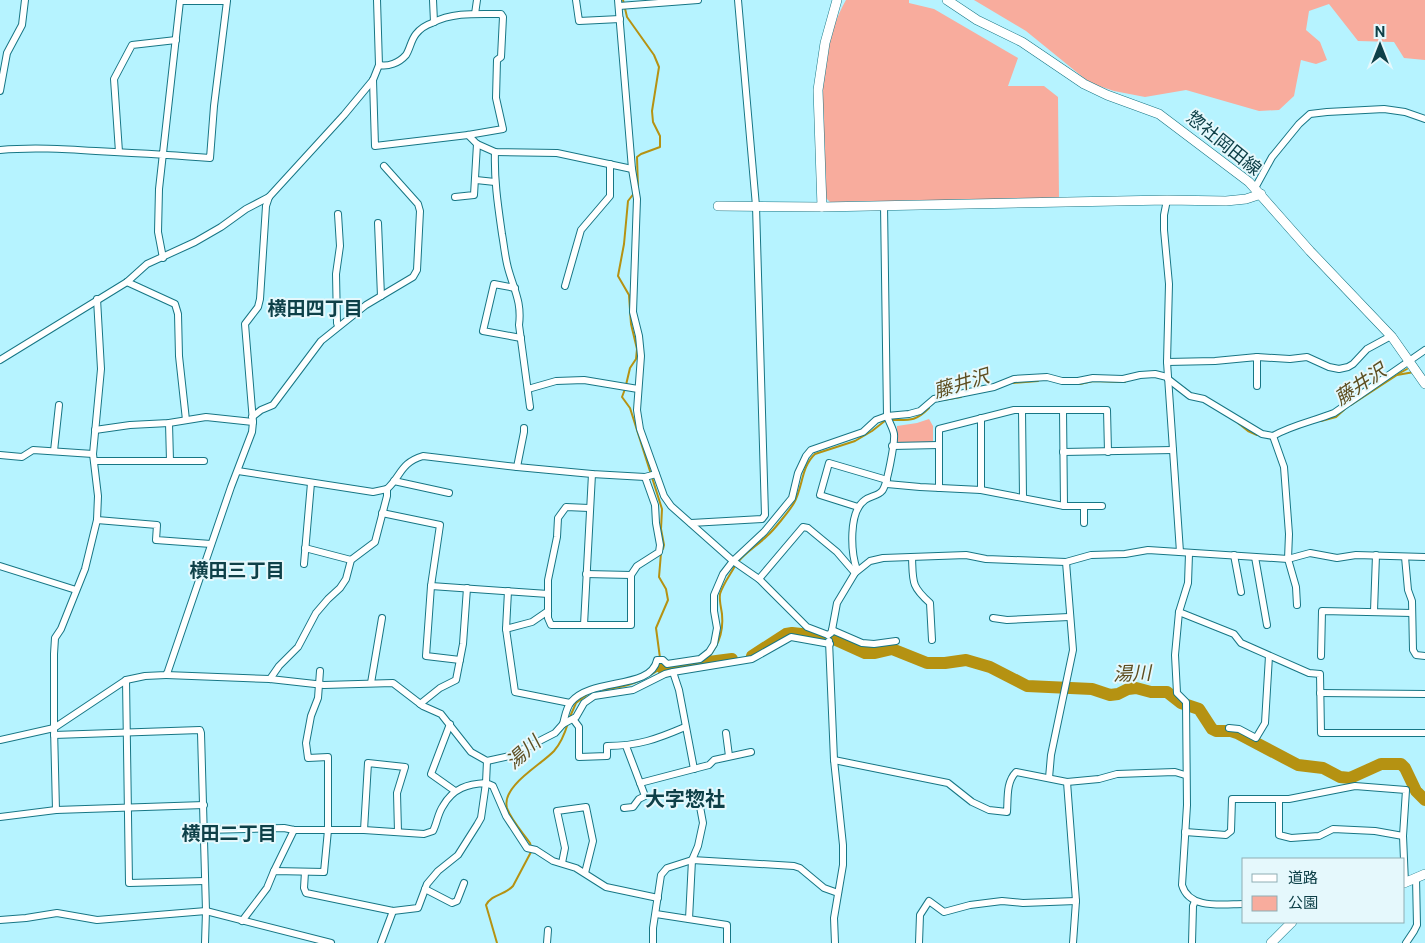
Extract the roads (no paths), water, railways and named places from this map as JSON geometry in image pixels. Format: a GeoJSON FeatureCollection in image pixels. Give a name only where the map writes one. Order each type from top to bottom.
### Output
{"type":"FeatureCollection","features":[{"type":"Feature","properties":{"kind":"street"},"geometry":{"type":"LineString","coordinates":[[0,91],[7,53],[22,25],[24,0]]}},
{"type":"Feature","properties":{"kind":"street"},"geometry":{"type":"LineString","coordinates":[[377,0],[378,65],[373,80],[375,146],[503,129],[496,98],[497,60],[501,58],[503,17],[501,14],[454,15],[434,22],[422,28],[416,34],[406,55],[392,65],[386,67],[378,65]]}},
{"type":"Feature","properties":{"kind":"street"},"geometry":{"type":"LineString","coordinates":[[433,0],[434,22]]}},
{"type":"Feature","properties":{"kind":"street"},"geometry":{"type":"LineString","coordinates":[[474,14],[477,0]]}},
{"type":"Feature","properties":{"kind":"street"},"geometry":{"type":"LineString","coordinates":[[576,0],[579,21],[620,19]]}},
{"type":"Feature","properties":{"kind":"street"},"geometry":{"type":"LineString","coordinates":[[698,0],[619,3],[632,169],[637,199],[633,312],[639,336],[641,356],[638,389],[640,429],[664,496],[671,506],[733,561],[759,579],[807,627],[830,632],[862,643],[874,644],[896,641]]}},
{"type":"Feature","properties":{"kind":"street"},"geometry":{"type":"LineString","coordinates":[[691,523],[762,519],[765,516],[756,206],[738,0]]}},
{"type":"Feature","properties":{"kind":"street"},"geometry":{"type":"LineString","coordinates":[[822,206],[818,90],[825,42],[837,0]]}},
{"type":"Feature","properties":{"kind":"street","name":"惣社岡田線"},"geometry":{"type":"LineString","coordinates":[[947,0],[977,20],[1028,46],[1084,84],[1107,95],[1159,114],[1249,182],[1310,251],[1391,336],[1425,384]]}},
{"type":"Feature","properties":{"kind":"street"},"geometry":{"type":"LineString","coordinates":[[0,150],[119,152],[163,154],[210,158],[214,106],[227,1],[180,1],[176,40],[163,154],[159,189],[158,232],[163,258]]}},
{"type":"Feature","properties":{"kind":"street"},"geometry":{"type":"LineString","coordinates":[[119,152],[114,79],[132,45],[176,40]]}},
{"type":"Feature","properties":{"kind":"street"},"geometry":{"type":"LineString","coordinates":[[0,360],[127,282],[147,264],[163,258],[222,227],[246,209],[268,197],[344,115],[373,80]]}},
{"type":"Feature","properties":{"kind":"street"},"geometry":{"type":"LineString","coordinates":[[718,206],[1167,200],[1226,201],[1246,199],[1258,191],[1272,157],[1299,124],[1310,114],[1384,109],[1405,112],[1425,118]]}},
{"type":"Feature","properties":{"kind":"street"},"geometry":{"type":"LineString","coordinates":[[468,135],[477,144],[495,152],[557,153],[632,169]]}},
{"type":"Feature","properties":{"kind":"street"},"geometry":{"type":"LineString","coordinates":[[455,197],[474,195],[477,144]]}},
{"type":"Feature","properties":{"kind":"street"},"geometry":{"type":"LineString","coordinates":[[495,152],[495,182],[508,268],[521,312],[519,325],[530,407]]}},
{"type":"Feature","properties":{"kind":"street"},"geometry":{"type":"LineString","coordinates":[[565,286],[581,230],[610,196],[610,164]]}},
{"type":"Feature","properties":{"kind":"street"},"geometry":{"type":"LineString","coordinates":[[95,430],[130,425],[169,423],[206,417],[252,419],[261,410],[273,405],[321,341],[366,305],[413,277],[417,270],[420,210],[418,204],[384,166]]}},
{"type":"Feature","properties":{"kind":"street"},"geometry":{"type":"LineString","coordinates":[[476,180],[495,182]]}},
{"type":"Feature","properties":{"kind":"street"},"geometry":{"type":"LineString","coordinates":[[166,675],[252,432],[245,324],[258,307],[260,299],[268,197]]}},
{"type":"Feature","properties":{"kind":"street"},"geometry":{"type":"LineString","coordinates":[[1167,200],[1164,215],[1170,284],[1167,362],[1180,552]]}},
{"type":"Feature","properties":{"kind":"street"},"geometry":{"type":"LineString","coordinates":[[856,572],[854,562],[854,520],[858,507],[865,500],[881,493],[887,482],[894,436],[888,419],[884,205]]}},
{"type":"Feature","properties":{"kind":"street"},"geometry":{"type":"LineString","coordinates":[[338,214],[340,246],[336,274],[338,326]]}},
{"type":"Feature","properties":{"kind":"street"},"geometry":{"type":"LineString","coordinates":[[378,223],[381,296]]}},
{"type":"Feature","properties":{"kind":"street"},"geometry":{"type":"LineString","coordinates":[[127,282],[175,304],[178,314],[179,356],[186,420]]}},
{"type":"Feature","properties":{"kind":"street"},"geometry":{"type":"LineString","coordinates":[[515,288],[494,284],[483,331],[521,338]]}},
{"type":"Feature","properties":{"kind":"street"},"geometry":{"type":"LineString","coordinates":[[56,810],[54,735],[55,638],[61,629],[90,553],[97,520],[98,496],[94,457],[101,369],[97,300]]}},
{"type":"Feature","properties":{"kind":"street"},"geometry":{"type":"LineString","coordinates":[[1167,362],[1215,361],[1257,357],[1290,359],[1307,357],[1329,367],[1348,367],[1367,349],[1391,336]]}},
{"type":"Feature","properties":{"kind":"street"},"geometry":{"type":"LineString","coordinates":[[1273,438],[1288,428],[1334,412],[1425,350]]}},
{"type":"Feature","properties":{"kind":"street"},"geometry":{"type":"LineString","coordinates":[[1257,357],[1257,386]]}},
{"type":"Feature","properties":{"kind":"street"},"geometry":{"type":"LineString","coordinates":[[563,724],[570,703],[579,694],[594,687],[628,682],[640,678],[654,670],[658,660],[663,660],[667,664],[700,659],[709,652],[716,635],[717,622],[714,611],[714,595],[723,574],[733,561],[764,532],[792,498],[798,473],[811,450],[863,432],[876,420],[920,411],[934,399],[994,387],[1014,379],[1048,377],[1062,381],[1078,381],[1092,378],[1123,379],[1140,374],[1155,374],[1168,378],[1190,396],[1204,399],[1262,434],[1273,438],[1284,466],[1289,534],[1288,558],[1296,587],[1297,605]]}},
{"type":"Feature","properties":{"kind":"street"},"geometry":{"type":"LineString","coordinates":[[528,389],[556,381],[584,380],[638,389]]}},
{"type":"Feature","properties":{"kind":"street"},"geometry":{"type":"LineString","coordinates":[[54,451],[59,406]]}},
{"type":"Feature","properties":{"kind":"street"},"geometry":{"type":"LineString","coordinates":[[939,488],[939,429],[1014,410],[1107,410],[1108,452]]}},
{"type":"Feature","properties":{"kind":"street"},"geometry":{"type":"LineString","coordinates":[[1022,410],[1023,497]]}},
{"type":"Feature","properties":{"kind":"street"},"geometry":{"type":"LineString","coordinates":[[1063,410],[1064,506]]}},
{"type":"Feature","properties":{"kind":"street"},"geometry":{"type":"LineString","coordinates":[[981,418],[981,490]]}},
{"type":"Feature","properties":{"kind":"street"},"geometry":{"type":"LineString","coordinates":[[169,423],[170,461]]}},
{"type":"Feature","properties":{"kind":"street"},"geometry":{"type":"LineString","coordinates":[[517,467],[524,428]]}},
{"type":"Feature","properties":{"kind":"street"},"geometry":{"type":"LineString","coordinates":[[892,446],[939,445]]}},
{"type":"Feature","properties":{"kind":"street"},"geometry":{"type":"LineString","coordinates":[[0,455],[22,457],[33,450],[94,457],[170,461],[204,460]]}},
{"type":"Feature","properties":{"kind":"street"},"geometry":{"type":"LineString","coordinates":[[1063,452],[1173,450]]}},
{"type":"Feature","properties":{"kind":"street"},"geometry":{"type":"LineString","coordinates":[[270,679],[279,666],[298,647],[316,613],[328,598],[340,588],[346,579],[351,560],[374,542],[387,489],[412,459],[423,456],[592,474],[645,477],[656,474]]}},
{"type":"Feature","properties":{"kind":"street"},"geometry":{"type":"LineString","coordinates":[[858,507],[820,495],[829,463],[887,482],[939,488],[981,490],[1064,506],[1102,506]]}},
{"type":"Feature","properties":{"kind":"street"},"geometry":{"type":"LineString","coordinates":[[238,470],[373,492],[387,489]]}},
{"type":"Feature","properties":{"kind":"street"},"geometry":{"type":"LineString","coordinates":[[584,625],[592,474]]}},
{"type":"Feature","properties":{"kind":"street"},"geometry":{"type":"LineString","coordinates":[[589,508],[566,507],[558,518],[557,537],[548,580],[548,618],[551,625],[630,625],[631,575],[637,566],[659,552],[660,545],[655,506],[645,477]]}},
{"type":"Feature","properties":{"kind":"street"},"geometry":{"type":"LineString","coordinates":[[394,481],[449,493]]}},
{"type":"Feature","properties":{"kind":"street"},"geometry":{"type":"LineString","coordinates":[[304,564],[311,483]]}},
{"type":"Feature","properties":{"kind":"street"},"geometry":{"type":"LineString","coordinates":[[1084,506],[1084,523]]}},
{"type":"Feature","properties":{"kind":"street"},"geometry":{"type":"LineString","coordinates":[[382,513],[440,525],[431,586],[426,656],[460,660]]}},
{"type":"Feature","properties":{"kind":"street"},"geometry":{"type":"LineString","coordinates":[[97,520],[157,525],[156,540],[211,544]]}},
{"type":"Feature","properties":{"kind":"street"},"geometry":{"type":"LineString","coordinates":[[759,579],[803,527],[808,528],[837,552],[856,572]]}},
{"type":"Feature","properties":{"kind":"street"},"geometry":{"type":"LineString","coordinates":[[305,548],[351,560]]}},
{"type":"Feature","properties":{"kind":"street"},"geometry":{"type":"LineString","coordinates":[[834,943],[834,918],[843,865],[843,845],[834,760],[830,632],[837,603],[856,572],[870,561],[884,558],[966,555],[986,559],[1066,562],[1091,555],[1125,554],[1148,550],[1189,554],[1288,558],[1310,553],[1336,558],[1356,555],[1425,557]]}},
{"type":"Feature","properties":{"kind":"street"},"geometry":{"type":"LineString","coordinates":[[1189,554],[1188,583],[1179,612],[1175,673],[1176,693],[1186,702],[1185,775],[1187,805],[1182,885],[1184,892],[1190,899],[1205,903],[1242,904]]}},
{"type":"Feature","properties":{"kind":"street"},"geometry":{"type":"LineString","coordinates":[[1234,555],[1241,592]]}},
{"type":"Feature","properties":{"kind":"street"},"geometry":{"type":"LineString","coordinates":[[1374,612],[1376,555]]}},
{"type":"Feature","properties":{"kind":"street"},"geometry":{"type":"LineString","coordinates":[[912,557],[913,584],[930,604],[932,640]]}},
{"type":"Feature","properties":{"kind":"street"},"geometry":{"type":"LineString","coordinates":[[1255,557],[1267,625]]}},
{"type":"Feature","properties":{"kind":"street"},"geometry":{"type":"LineString","coordinates":[[1405,557],[1408,590],[1412,601],[1413,650],[1416,655],[1425,656]]}},
{"type":"Feature","properties":{"kind":"street"},"geometry":{"type":"LineString","coordinates":[[1049,778],[1051,755],[1073,650],[1066,562]]}},
{"type":"Feature","properties":{"kind":"street"},"geometry":{"type":"LineString","coordinates":[[0,566],[76,590]]}},
{"type":"Feature","properties":{"kind":"street"},"geometry":{"type":"LineString","coordinates":[[586,574],[631,575]]}},
{"type":"Feature","properties":{"kind":"street"},"geometry":{"type":"LineString","coordinates":[[431,586],[548,594]]}},
{"type":"Feature","properties":{"kind":"street"},"geometry":{"type":"LineString","coordinates":[[420,704],[440,688],[456,680],[463,644],[467,588]]}},
{"type":"Feature","properties":{"kind":"street"},"geometry":{"type":"LineString","coordinates":[[508,591],[506,629],[515,692],[570,703]]}},
{"type":"Feature","properties":{"kind":"street"},"geometry":{"type":"LineString","coordinates":[[1321,656],[1322,611],[1412,613]]}},
{"type":"Feature","properties":{"kind":"street"},"geometry":{"type":"LineString","coordinates":[[506,629],[532,622],[548,612]]}},
{"type":"Feature","properties":{"kind":"street"},"geometry":{"type":"LineString","coordinates":[[1179,612],[1234,634],[1241,643],[1269,656],[1309,673],[1320,674],[1321,733],[1425,733]]}},
{"type":"Feature","properties":{"kind":"street"},"geometry":{"type":"LineString","coordinates":[[993,618],[1008,620],[1069,617]]}},
{"type":"Feature","properties":{"kind":"street"},"geometry":{"type":"LineString","coordinates":[[371,683],[382,618]]}},
{"type":"Feature","properties":{"kind":"street"},"geometry":{"type":"LineString","coordinates":[[0,740],[54,728],[126,680],[166,675],[270,679],[319,685],[392,683],[420,704],[441,714],[471,752],[487,761],[510,756],[555,733],[563,724],[576,717],[584,703],[594,696],[633,690],[673,672],[752,658],[791,637],[830,644]]}},
{"type":"Feature","properties":{"kind":"street"},"geometry":{"type":"LineString","coordinates":[[1229,728],[1238,729],[1256,738],[1266,723],[1269,656]]}},
{"type":"Feature","properties":{"kind":"street"},"geometry":{"type":"LineString","coordinates":[[274,871],[324,872],[328,830],[328,757],[308,758],[306,743],[311,716],[318,698],[320,671]]}},
{"type":"Feature","properties":{"kind":"street"},"geometry":{"type":"LineString","coordinates":[[673,672],[679,690],[694,769]]}},
{"type":"Feature","properties":{"kind":"street"},"geometry":{"type":"LineString","coordinates":[[126,680],[129,883],[205,881]]}},
{"type":"Feature","properties":{"kind":"street"},"geometry":{"type":"LineString","coordinates":[[1320,693],[1425,694]]}},
{"type":"Feature","properties":{"kind":"street"},"geometry":{"type":"LineString","coordinates":[[573,719],[579,727],[579,757],[607,756],[607,746],[626,746],[658,739],[685,727]]}},
{"type":"Feature","properties":{"kind":"street"},"geometry":{"type":"LineString","coordinates":[[450,724],[431,774],[455,791]]}},
{"type":"Feature","properties":{"kind":"street"},"geometry":{"type":"LineString","coordinates":[[54,735],[200,730],[205,830],[205,943]]}},
{"type":"Feature","properties":{"kind":"street"},"geometry":{"type":"LineString","coordinates":[[726,733],[730,756]]}},
{"type":"Feature","properties":{"kind":"street"},"geometry":{"type":"LineString","coordinates":[[624,808],[633,807],[639,799],[645,796],[626,746]]}},
{"type":"Feature","properties":{"kind":"street"},"geometry":{"type":"LineString","coordinates":[[640,783],[709,765],[714,760],[751,752]]}},
{"type":"Feature","properties":{"kind":"street"},"geometry":{"type":"LineString","coordinates":[[834,760],[948,783],[972,802],[989,810],[1008,812],[1009,782],[1016,772],[1067,782],[1099,779],[1117,774],[1174,772],[1185,775]]}},
{"type":"Feature","properties":{"kind":"street"},"geometry":{"type":"LineString","coordinates":[[305,872],[304,888],[306,893],[393,911],[418,908],[425,889],[438,871],[458,855],[481,818],[487,761]]}},
{"type":"Feature","properties":{"kind":"street"},"geometry":{"type":"LineString","coordinates":[[364,830],[368,763],[405,767],[397,793],[398,832]]}},
{"type":"Feature","properties":{"kind":"street"},"geometry":{"type":"LineString","coordinates":[[1067,782],[1076,901],[1073,943]]}},
{"type":"Feature","properties":{"kind":"street"},"geometry":{"type":"LineString","coordinates":[[205,830],[284,828],[294,830],[364,830],[424,834],[432,831],[443,806],[455,791],[468,784],[486,783],[493,786],[506,816],[527,848],[536,850],[553,861],[585,873],[606,887],[658,898]]}},
{"type":"Feature","properties":{"kind":"street"},"geometry":{"type":"LineString","coordinates":[[1185,832],[1226,834],[1231,831],[1232,800],[1289,799],[1355,786],[1406,790],[1403,858]]}},
{"type":"Feature","properties":{"kind":"street"},"geometry":{"type":"LineString","coordinates":[[690,919],[692,860],[698,846],[703,823],[698,796]]}},
{"type":"Feature","properties":{"kind":"street"},"geometry":{"type":"LineString","coordinates":[[1278,799],[1279,835],[1291,838],[1319,836],[1333,829],[1375,831],[1403,836]]}},
{"type":"Feature","properties":{"kind":"street"},"geometry":{"type":"LineString","coordinates":[[0,817],[56,810],[204,806]]}},
{"type":"Feature","properties":{"kind":"street"},"geometry":{"type":"LineString","coordinates":[[562,863],[565,848],[557,811],[586,807],[593,841],[585,873]]}},
{"type":"Feature","properties":{"kind":"street"},"geometry":{"type":"LineString","coordinates":[[242,921],[267,888],[294,830]]}},
{"type":"Feature","properties":{"kind":"street"},"geometry":{"type":"LineString","coordinates":[[653,943],[653,928],[661,875],[667,868],[692,860],[794,866],[800,868],[824,888],[838,893]]}},
{"type":"Feature","properties":{"kind":"street"},"geometry":{"type":"LineString","coordinates":[[1405,883],[1425,874]]}},
{"type":"Feature","properties":{"kind":"street"},"geometry":{"type":"LineString","coordinates":[[1406,943],[1417,925],[1416,878]]}},
{"type":"Feature","properties":{"kind":"street"},"geometry":{"type":"LineString","coordinates":[[425,889],[452,903],[456,901],[464,884]]}},
{"type":"Feature","properties":{"kind":"street"},"geometry":{"type":"LineString","coordinates":[[1192,943],[1193,906],[1195,900]]}},
{"type":"Feature","properties":{"kind":"street"},"geometry":{"type":"LineString","coordinates":[[919,943],[920,916],[929,901],[944,912],[970,905],[1002,901],[1023,903],[1076,901]]}},
{"type":"Feature","properties":{"kind":"street"},"geometry":{"type":"LineString","coordinates":[[0,920],[57,914],[97,920],[206,911],[331,943]]}},
{"type":"Feature","properties":{"kind":"street"},"geometry":{"type":"LineString","coordinates":[[381,943],[393,911]]}},
{"type":"Feature","properties":{"kind":"street"},"geometry":{"type":"LineString","coordinates":[[656,914],[727,925],[727,943]]}},
{"type":"Feature","properties":{"kind":"street"},"geometry":{"type":"LineString","coordinates":[[1271,943],[1291,923]]}},
{"type":"Feature","properties":{"kind":"street"},"geometry":{"type":"LineString","coordinates":[[547,943],[548,930]]}},
{"type":"Feature","properties":{"kind":"waterway"},"geometry":{"type":"LineString","coordinates":[[623,0],[627,17],[654,55],[659,67],[652,111],[653,122],[660,136],[660,147],[637,157],[638,189]]}},
{"type":"Feature","properties":{"kind":"waterway"},"geometry":{"type":"LineString","coordinates":[[626,385],[630,368],[636,359],[637,349],[631,324],[629,295],[618,276],[624,244],[628,201],[635,192]]}},
{"type":"Feature","properties":{"kind":"waterway","name":"藤井沢"},"geometry":{"type":"LineString","coordinates":[[1398,374],[1407,369]]}},
{"type":"Feature","properties":{"kind":"waterway","name":"藤井沢"},"geometry":{"type":"LineString","coordinates":[[1351,405],[1397,375],[1414,372]]}},
{"type":"Feature","properties":{"kind":"waterway","name":"藤井沢"},"geometry":{"type":"LineString","coordinates":[[1013,383],[1038,381]]}},
{"type":"Feature","properties":{"kind":"waterway","name":"藤井沢"},"geometry":{"type":"LineString","coordinates":[[1080,384],[1093,381],[1125,382]]}},
{"type":"Feature","properties":{"kind":"waterway"},"geometry":{"type":"LineString","coordinates":[[625,389],[622,397],[630,408],[662,509],[663,549]]}},
{"type":"Feature","properties":{"kind":"waterway","name":"藤井沢"},"geometry":{"type":"LineString","coordinates":[[943,400],[961,397]]}},
{"type":"Feature","properties":{"kind":"waterway","name":"藤井沢"},"geometry":{"type":"LineString","coordinates":[[890,420],[916,418],[929,408]]}},
{"type":"Feature","properties":{"kind":"waterway","name":"藤井沢"},"geometry":{"type":"LineString","coordinates":[[1321,421],[1336,417],[1345,409]]}},
{"type":"Feature","properties":{"kind":"waterway","name":"藤井沢"},"geometry":{"type":"LineString","coordinates":[[738,562],[770,533],[792,506],[797,497],[807,465],[815,454],[855,441],[886,420]]}},
{"type":"Feature","properties":{"kind":"waterway","name":"藤井沢"},"geometry":{"type":"LineString","coordinates":[[1238,423],[1257,435]]}},
{"type":"Feature","properties":{"kind":"waterway"},"geometry":{"type":"LineString","coordinates":[[660,658],[656,628],[668,600],[666,589],[659,577],[661,553]]}},
{"type":"Feature","properties":{"kind":"waterway","name":"藤井沢"},"geometry":{"type":"LineString","coordinates":[[703,664],[716,647],[721,635],[722,614],[720,594],[735,566]]}},
{"type":"Feature","properties":{"kind":"waterway","name":"湯川"},"geometry":{"type":"LineString","coordinates":[[752,656],[786,634],[820,636]]}},
{"type":"Feature","properties":{"kind":"waterway","name":"湯川"},"geometry":{"type":"LineString","coordinates":[[834,639],[865,653],[892,649],[927,663],[966,660],[990,667],[1027,686],[1092,689],[1110,695],[1136,688],[1151,692],[1167,692],[1181,703],[1199,709],[1212,729],[1237,733],[1298,765],[1323,768],[1340,777],[1350,778],[1381,764],[1401,764],[1405,768],[1416,791],[1425,800]]}},
{"type":"Feature","properties":{"kind":"waterway","name":"湯川"},"geometry":{"type":"LineString","coordinates":[[662,668],[732,659]]}},
{"type":"Feature","properties":{"kind":"waterway","name":"湯川"},"geometry":{"type":"LineString","coordinates":[[603,690],[640,680],[662,668],[661,662]]}},
{"type":"Feature","properties":{"kind":"waterway","name":"湯川"},"geometry":{"type":"LineString","coordinates":[[569,719],[576,703],[588,694]]}},
{"type":"Feature","properties":{"kind":"waterway","name":"湯川"},"geometry":{"type":"LineString","coordinates":[[531,847],[509,813],[507,800],[510,792],[523,776],[554,751],[563,738],[568,723]]}},
{"type":"Feature","properties":{"kind":"waterway","name":"湯川"},"geometry":{"type":"LineString","coordinates":[[497,943],[486,905],[489,901],[513,886],[531,852]]}},
{"type":"Feature","properties":{"kind":"district","name":"横田四丁目"},"geometry":{"type":"Point","coordinates":[315,308]}},
{"type":"Feature","properties":{"kind":"district","name":"横田三丁目"},"geometry":{"type":"Point","coordinates":[237,570]}},
{"type":"Feature","properties":{"kind":"district","name":"大字惣社"},"geometry":{"type":"Point","coordinates":[685,799]}},
{"type":"Feature","properties":{"kind":"district","name":"横田二丁目"},"geometry":{"type":"Point","coordinates":[229,833]}}]}
